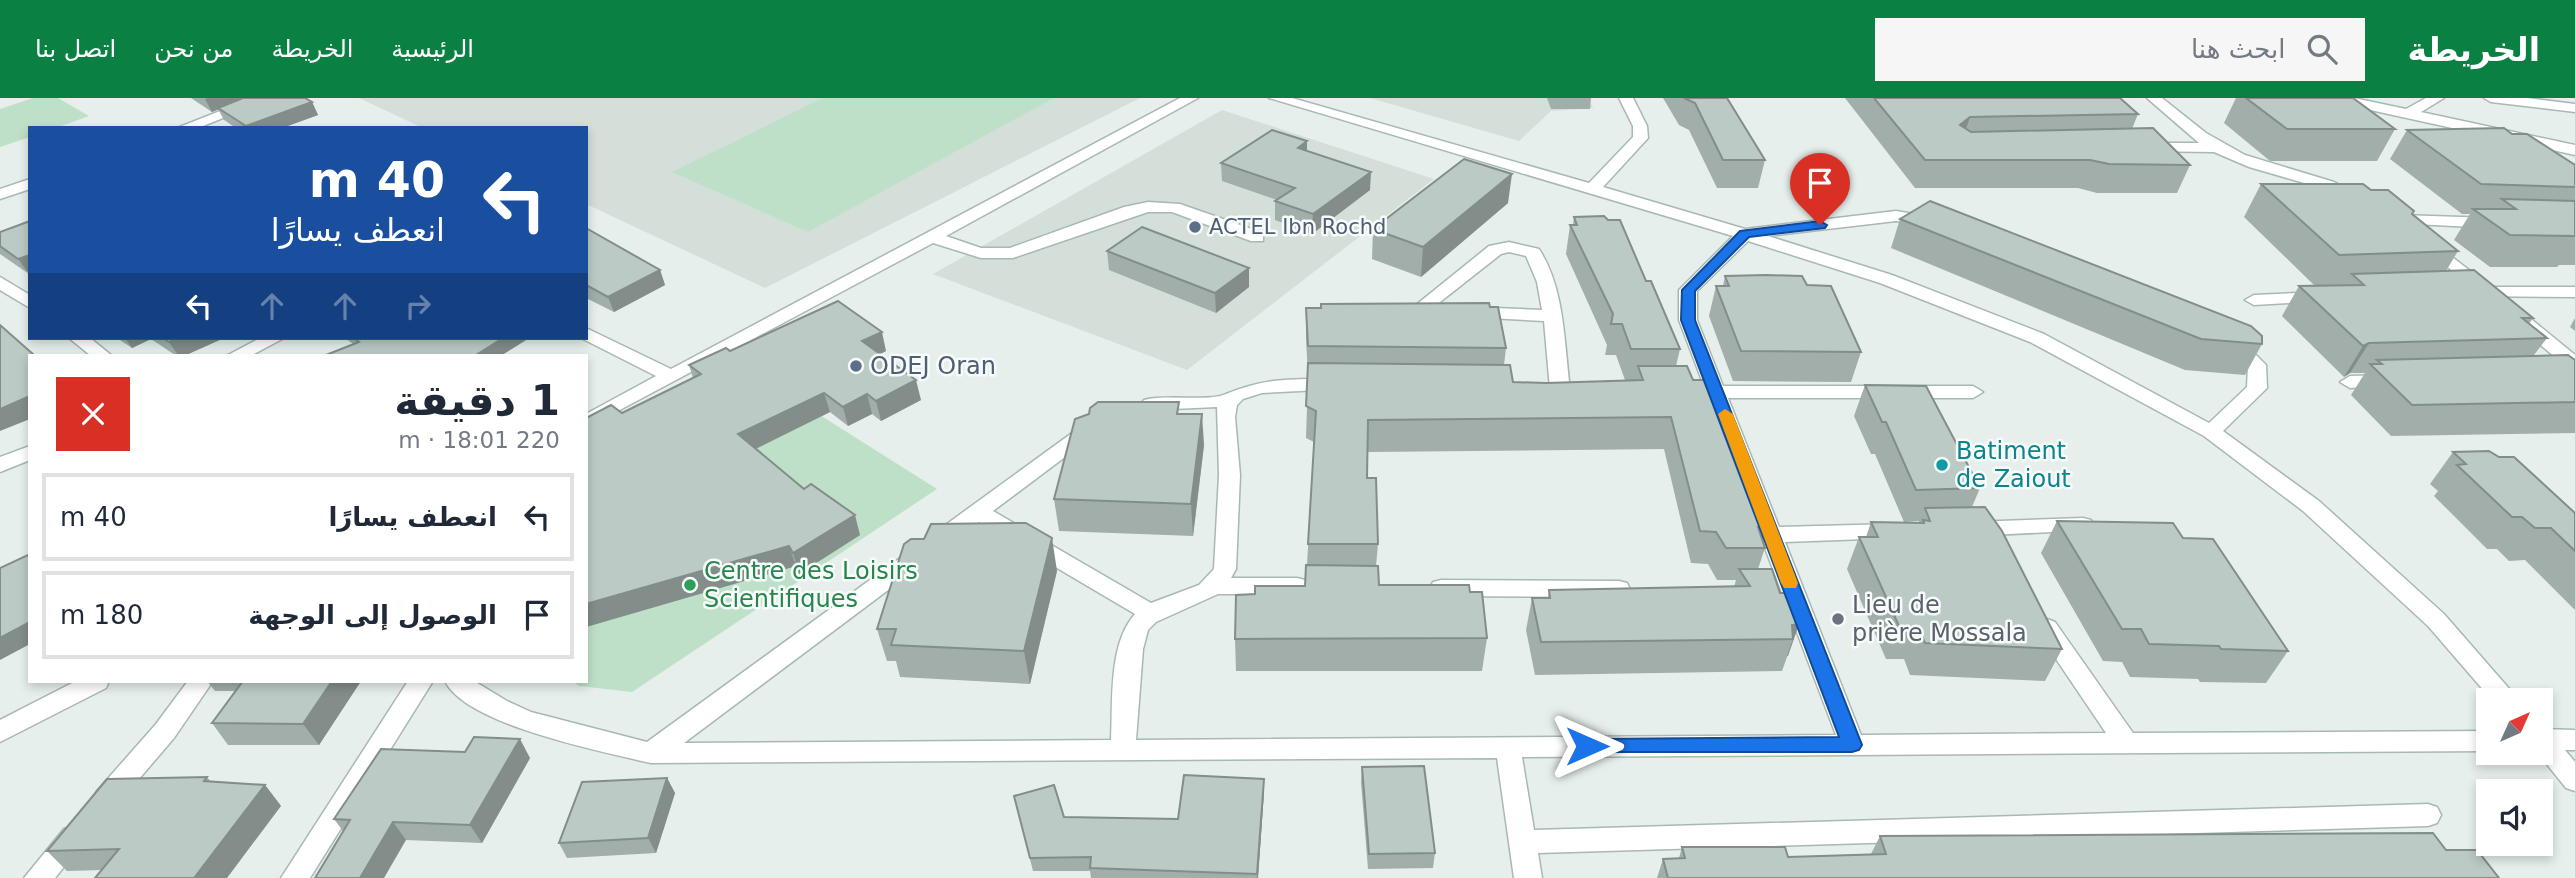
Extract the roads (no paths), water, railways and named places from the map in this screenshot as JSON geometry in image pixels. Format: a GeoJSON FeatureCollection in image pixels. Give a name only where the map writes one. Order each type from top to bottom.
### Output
{"type":"FeatureCollection","features":[{"type":"Feature","properties":{"kind":"street"},"geometry":{"type":"LineString","coordinates":[[190,126],[266,98]]}},
{"type":"Feature","properties":{"kind":"street"},"geometry":{"type":"LineString","coordinates":[[588,421],[1191,98]]}},
{"type":"Feature","properties":{"kind":"street"},"geometry":{"type":"LineString","coordinates":[[1276,98],[1745,234],[1886,279],[2037,338],[2211,432],[2311,506],[2435,620],[2496,688]]}},
{"type":"Feature","properties":{"kind":"street"},"geometry":{"type":"LineString","coordinates":[[1593,188],[1641,138],[1640,126],[1626,98]]}},
{"type":"Feature","properties":{"kind":"street"},"geometry":{"type":"LineString","coordinates":[[2154,98],[2215,147],[2255,164],[2334,186],[2368,203]]}},
{"type":"Feature","properties":{"kind":"street"},"geometry":{"type":"LineString","coordinates":[[2334,98],[2575,150]]}},
{"type":"Feature","properties":{"kind":"street"},"geometry":{"type":"LineString","coordinates":[[2408,114],[2437,98]]}},
{"type":"Feature","properties":{"kind":"street"},"geometry":{"type":"LineString","coordinates":[[2491,98],[2575,108]]}},
{"type":"Feature","properties":{"kind":"street"},"geometry":{"type":"LineString","coordinates":[[2121,149],[2215,147]]}},
{"type":"Feature","properties":{"kind":"street"},"geometry":{"type":"LineString","coordinates":[[0,194],[28,185]]}},
{"type":"Feature","properties":{"kind":"street"},"geometry":{"type":"LineString","coordinates":[[933,237],[983,255],[996,256],[1013,253],[1130,210],[1174,207],[1257,237]]}},
{"type":"Feature","properties":{"kind":"street"},"geometry":{"type":"LineString","coordinates":[[1852,745],[1688,320],[1688,290],[1745,234],[1896,216],[1950,224]]}},
{"type":"Feature","properties":{"kind":"street"},"geometry":{"type":"LineString","coordinates":[[2508,223],[2395,218],[2487,291],[2571,372]]}},
{"type":"Feature","properties":{"kind":"street"},"geometry":{"type":"LineString","coordinates":[[1551,316],[1413,309],[1495,250],[1509,247],[1533,253],[1540,264],[1551,316],[1560,389]]}},
{"type":"Feature","properties":{"kind":"street"},"geometry":{"type":"LineString","coordinates":[[0,282],[28,302]]}},
{"type":"Feature","properties":{"kind":"street"},"geometry":{"type":"LineString","coordinates":[[2459,292],[2575,292]]}},
{"type":"Feature","properties":{"kind":"street"},"geometry":{"type":"LineString","coordinates":[[2254,300],[2336,297]]}},
{"type":"Feature","properties":{"kind":"street"},"geometry":{"type":"LineString","coordinates":[[2211,432],[2257,388],[2257,366],[2221,332]]}},
{"type":"Feature","properties":{"kind":"street"},"geometry":{"type":"LineString","coordinates":[[588,334],[672,377]]}},
{"type":"Feature","properties":{"kind":"street"},"geometry":{"type":"LineString","coordinates":[[81,340],[101,354]]}},
{"type":"Feature","properties":{"kind":"street"},"geometry":{"type":"LineString","coordinates":[[239,354],[271,340]]}},
{"type":"Feature","properties":{"kind":"street"},"geometry":{"type":"LineString","coordinates":[[2350,382],[2403,380]]}},
{"type":"Feature","properties":{"kind":"street"},"geometry":{"type":"LineString","coordinates":[[651,753],[1116,414],[1175,402],[1229,400],[1243,392],[1287,385],[1355,386]]}},
{"type":"Feature","properties":{"kind":"street"},"geometry":{"type":"LineString","coordinates":[[1533,389],[1587,390]]}},
{"type":"Feature","properties":{"kind":"street"},"geometry":{"type":"LineString","coordinates":[[1691,391],[1973,392]]}},
{"type":"Feature","properties":{"kind":"street"},"geometry":{"type":"LineString","coordinates":[[1123,750],[1132,645],[1137,627],[1151,612],[1202,596],[1215,586],[1225,569],[1229,447],[1224,414],[1229,400]]}},
{"type":"Feature","properties":{"kind":"street"},"geometry":{"type":"LineString","coordinates":[[0,465],[28,453]]}},
{"type":"Feature","properties":{"kind":"street"},"geometry":{"type":"LineString","coordinates":[[979,512],[1151,612]]}},
{"type":"Feature","properties":{"kind":"street"},"geometry":{"type":"LineString","coordinates":[[1950,529],[2099,524]]}},
{"type":"Feature","properties":{"kind":"street"},"geometry":{"type":"LineString","coordinates":[[1978,528],[1993,551]]}},
{"type":"Feature","properties":{"kind":"street"},"geometry":{"type":"LineString","coordinates":[[1771,535],[1909,531]]}},
{"type":"Feature","properties":{"kind":"street"},"geometry":{"type":"LineString","coordinates":[[1215,586],[1325,587]]}},
{"type":"Feature","properties":{"kind":"street"},"geometry":{"type":"LineString","coordinates":[[1421,587],[1641,590]]}},
{"type":"Feature","properties":{"kind":"street"},"geometry":{"type":"LineString","coordinates":[[1765,591],[1793,591]]}},
{"type":"Feature","properties":{"kind":"street"},"geometry":{"type":"LineString","coordinates":[[2032,608],[2126,743]]}},
{"type":"Feature","properties":{"kind":"street"},"geometry":{"type":"LineString","coordinates":[[0,732],[93,683]]}},
{"type":"Feature","properties":{"kind":"street"},"geometry":{"type":"LineString","coordinates":[[38,878],[165,731],[200,683]]}},
{"type":"Feature","properties":{"kind":"street"},"geometry":{"type":"LineString","coordinates":[[295,878],[420,683]]}},
{"type":"Feature","properties":{"kind":"street"},"geometry":{"type":"LineString","coordinates":[[459,683],[471,695],[550,729],[651,753],[2476,741]]}},
{"type":"Feature","properties":{"kind":"street"},"geometry":{"type":"LineString","coordinates":[[2553,740],[2575,740]]}},
{"type":"Feature","properties":{"kind":"street"},"geometry":{"type":"LineString","coordinates":[[1508,747],[1528,878]]}},
{"type":"Feature","properties":{"kind":"street"},"geometry":{"type":"LineString","coordinates":[[2553,754],[2575,780]]}},
{"type":"Feature","properties":{"kind":"street"},"geometry":{"type":"LineString","coordinates":[[1523,842],[2428,815]]}},
{"type":"Feature","properties":{"kind":"place","name":"ACTEL Ibn Rochd"},"geometry":{"type":"Point","coordinates":[1195,227]}},
{"type":"Feature","properties":{"kind":"place","name":"ODEJ Oran"},"geometry":{"type":"Point","coordinates":[856,366]}},
{"type":"Feature","properties":{"kind":"place","name":"Batiment de Zaiout"},"geometry":{"type":"Point","coordinates":[1942,465]}},
{"type":"Feature","properties":{"kind":"place","name":"Centre des Loisirs Scientifiques"},"geometry":{"type":"Point","coordinates":[690,585]}},
{"type":"Feature","properties":{"kind":"place","name":"Lieu de prière Mossala"},"geometry":{"type":"Point","coordinates":[1838,619]}}]}
